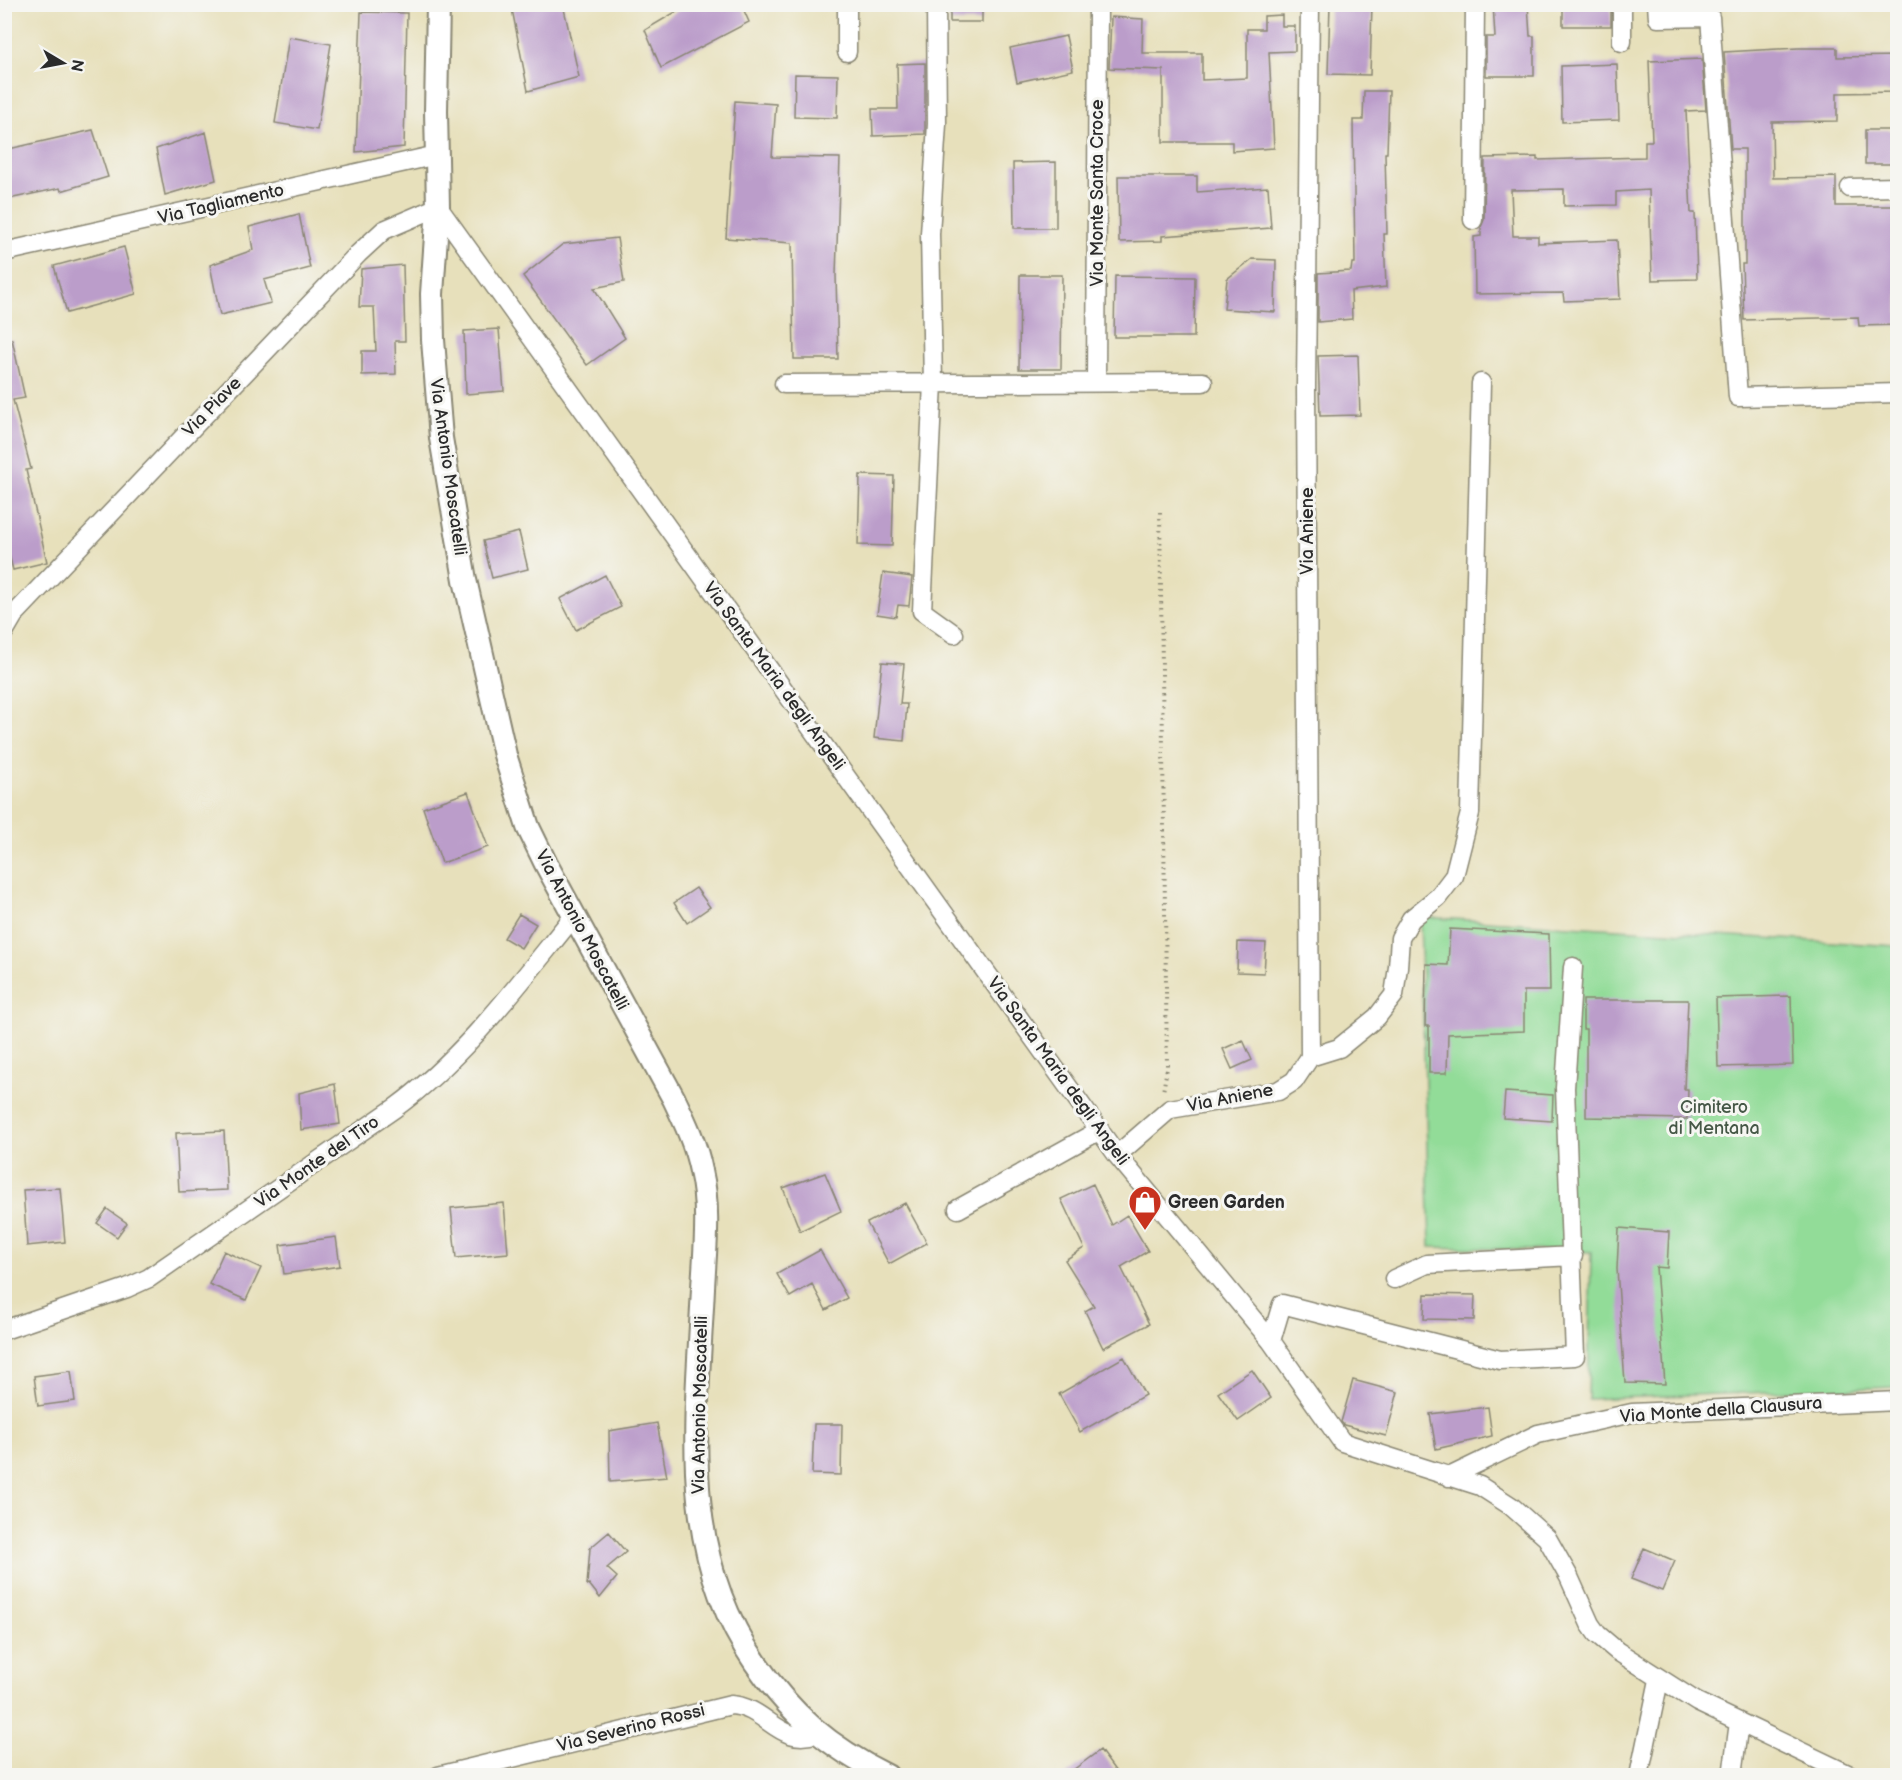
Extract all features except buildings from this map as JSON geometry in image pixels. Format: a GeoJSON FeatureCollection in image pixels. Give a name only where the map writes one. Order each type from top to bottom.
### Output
{"type":"FeatureCollection","features":[{"type":"Feature","properties":{"kind":"street","name":"Via Antonio Moscatelli"},"geometry":{"type":"LineString","coordinates":[[438,4],[438,207],[432,294],[433,340],[441,438],[453,521],[488,681],[513,780],[534,839],[674,1099],[689,1131],[701,1170],[706,1223],[696,1464],[703,1539],[711,1571],[728,1615],[750,1654],[794,1713],[846,1754],[887,1776]]}},
{"type":"Feature","properties":{"kind":"street"},"geometry":{"type":"LineString","coordinates":[[847,4],[847,52]]}},
{"type":"Feature","properties":{"kind":"street"},"geometry":{"type":"LineString","coordinates":[[936,4],[937,124],[930,234],[933,383],[922,611],[954,634]]}},
{"type":"Feature","properties":{"kind":"street","name":"Via Monte Santa Croce"},"geometry":{"type":"LineString","coordinates":[[1096,382],[1098,4]]}},
{"type":"Feature","properties":{"kind":"street","name":"Via Aniene"},"geometry":{"type":"LineString","coordinates":[[1117,1155],[1170,1109],[1278,1091],[1294,1081],[1310,1057],[1306,387],[1310,4]]}},
{"type":"Feature","properties":{"kind":"street"},"geometry":{"type":"LineString","coordinates":[[1473,220],[1475,4]]}},
{"type":"Feature","properties":{"kind":"street"},"geometry":{"type":"LineString","coordinates":[[1622,4],[1622,42]]}},
{"type":"Feature","properties":{"kind":"street"},"geometry":{"type":"LineString","coordinates":[[1657,4],[1658,18],[1710,17],[1738,397],[1898,393]]}},
{"type":"Feature","properties":{"kind":"street","name":"Via Tagliamento"},"geometry":{"type":"LineString","coordinates":[[4,252],[437,155]]}},
{"type":"Feature","properties":{"kind":"street"},"geometry":{"type":"LineString","coordinates":[[1850,188],[1898,187]]}},
{"type":"Feature","properties":{"kind":"street","name":"Via Piave"},"geometry":{"type":"LineString","coordinates":[[4,632],[9,614],[366,246],[392,225],[438,207]]}},
{"type":"Feature","properties":{"kind":"street","name":"Via Santa Maria degli Angeli"},"geometry":{"type":"LineString","coordinates":[[438,207],[1117,1155],[1271,1341],[1342,1442],[1480,1486],[1511,1506],[1547,1538],[1569,1577],[1590,1624],[1597,1634],[1617,1651],[1659,1680],[1697,1702],[1852,1776]]}},
{"type":"Feature","properties":{"kind":"street"},"geometry":{"type":"LineString","coordinates":[[784,384],[1203,382]]}},
{"type":"Feature","properties":{"kind":"street"},"geometry":{"type":"LineString","coordinates":[[1310,1057],[1339,1048],[1377,1017],[1394,995],[1400,938],[1411,919],[1438,897],[1454,876],[1470,813],[1481,383]]}},
{"type":"Feature","properties":{"kind":"street","name":"Via Monte del Tiro"},"geometry":{"type":"LineString","coordinates":[[4,1330],[127,1288],[149,1278],[401,1104],[462,1048],[574,916]]}},
{"type":"Feature","properties":{"kind":"street"},"geometry":{"type":"LineString","coordinates":[[1271,1341],[1282,1304],[1500,1360],[1575,1356],[1565,1088],[1573,967]]}},
{"type":"Feature","properties":{"kind":"street"},"geometry":{"type":"LineString","coordinates":[[958,1209],[1100,1130]]}},
{"type":"Feature","properties":{"kind":"street"},"geometry":{"type":"LineString","coordinates":[[1394,1280],[1427,1264],[1573,1256]]}},
{"type":"Feature","properties":{"kind":"street","name":"Via Monte della Clausura"},"geometry":{"type":"LineString","coordinates":[[1449,1477],[1538,1434],[1632,1413],[1898,1401]]}},
{"type":"Feature","properties":{"kind":"street"},"geometry":{"type":"LineString","coordinates":[[1639,1776],[1659,1680]]}},
{"type":"Feature","properties":{"kind":"street","name":"Via Severino Rossi"},"geometry":{"type":"LineString","coordinates":[[438,1776],[731,1705],[739,1705],[756,1712],[790,1735],[804,1737],[817,1733]]}},
{"type":"Feature","properties":{"kind":"street"},"geometry":{"type":"LineString","coordinates":[[1732,1776],[1739,1722]]}},
{"type":"Feature","properties":{"kind":"path"},"geometry":{"type":"LineString","coordinates":[[1158,1120],[1167,1068],[1160,512]]}},
{"type":"Feature","properties":{"kind":"green space","name":"Cimitero di Mentana"},"geometry":{"type":"Polygon","coordinates":[[[1420,917],[1897,946],[1897,1387],[1588,1399],[1591,1252],[1430,1247],[1420,917]]]}},
{"type":"Feature","properties":{"kind":"place","name":"Green Garden"},"geometry":{"type":"Point","coordinates":[1145,1231]}}]}
